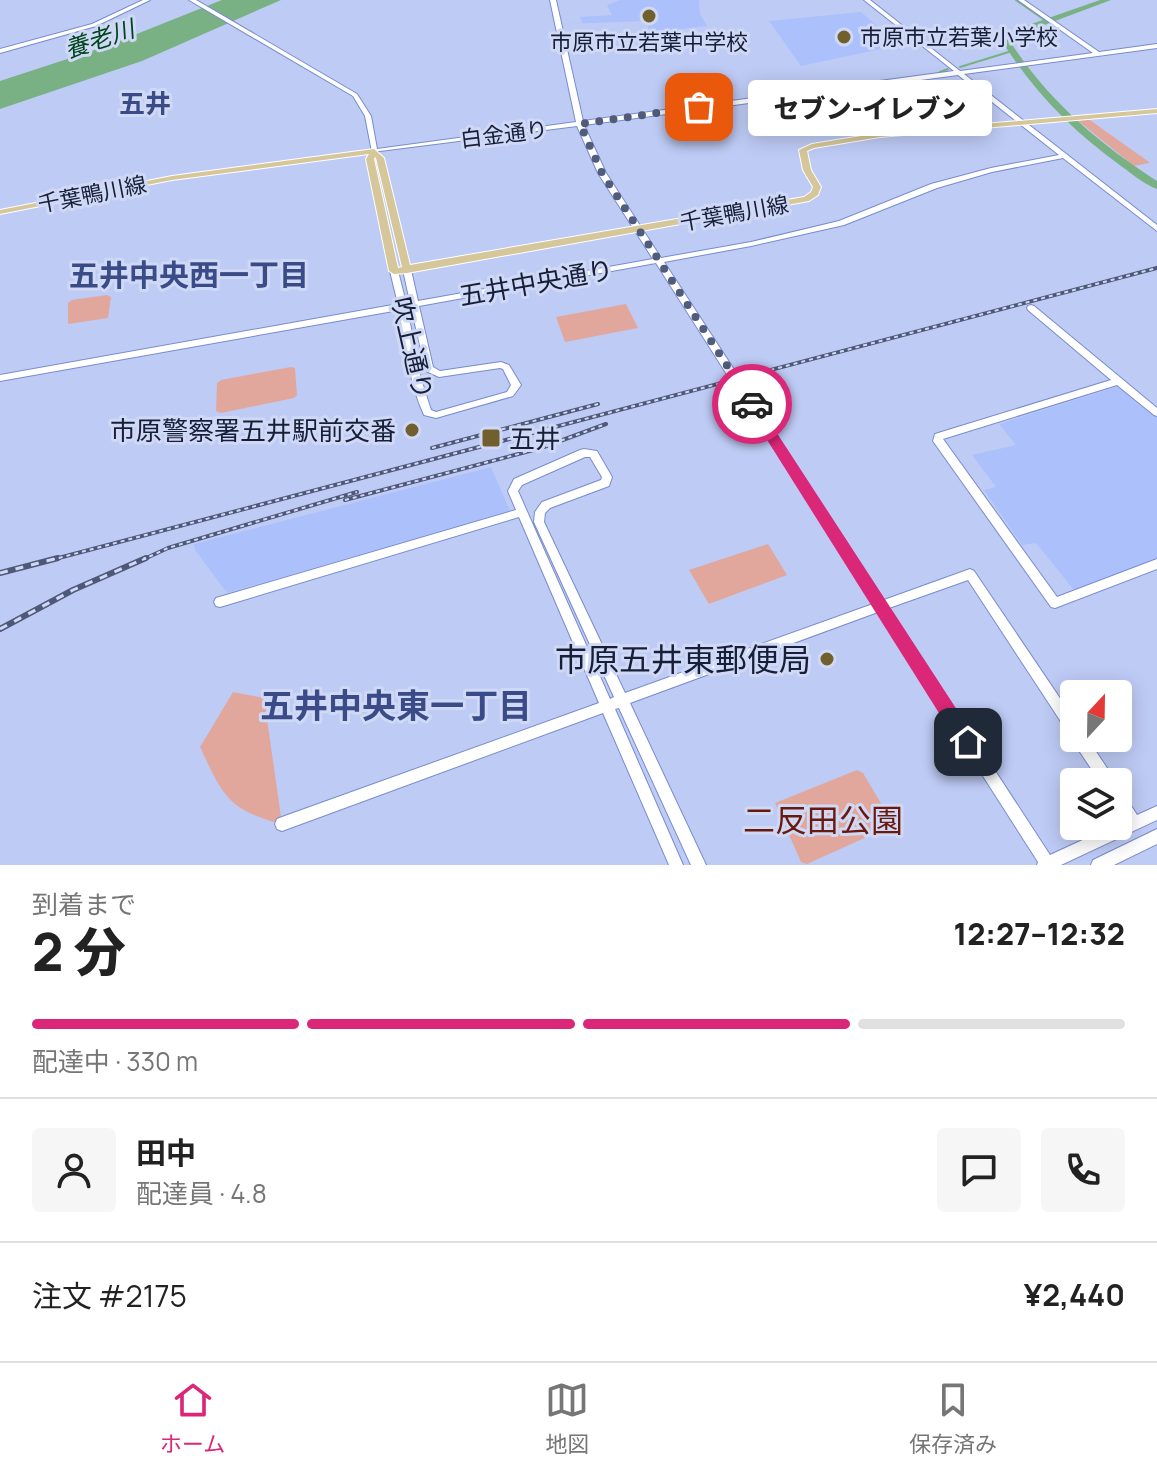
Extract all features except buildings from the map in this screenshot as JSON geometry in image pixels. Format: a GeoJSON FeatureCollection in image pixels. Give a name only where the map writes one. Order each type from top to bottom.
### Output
{"type":"FeatureCollection","features":[{"type":"Feature","properties":{"kind":"main road","name":"千葉鴨川線"},"geometry":{"type":"LineString","coordinates":[[394,271],[806,199],[813,196],[817,187],[803,156],[803,150],[812,146],[880,135],[1157,111]]}},
{"type":"Feature","properties":{"kind":"main road","name":"千葉鴨川線"},"geometry":{"type":"LineString","coordinates":[[0,212],[172,178],[374,151]]}},
{"type":"Feature","properties":{"kind":"main road","name":"吹上通り"},"geometry":{"type":"LineString","coordinates":[[394,271],[370,159],[374,151],[380,158],[407,270]]}},
{"type":"Feature","properties":{"kind":"street"},"geometry":{"type":"LineString","coordinates":[[0,51],[94,25],[147,0]]}},
{"type":"Feature","properties":{"kind":"street","name":"吹上通り"},"geometry":{"type":"LineString","coordinates":[[192,0],[336,81],[359,99],[368,116],[374,151]]}},
{"type":"Feature","properties":{"kind":"street"},"geometry":{"type":"LineString","coordinates":[[553,0],[580,124],[602,173],[1046,865],[1157,813]]}},
{"type":"Feature","properties":{"kind":"street"},"geometry":{"type":"LineString","coordinates":[[867,0],[1157,229]]}},
{"type":"Feature","properties":{"kind":"street"},"geometry":{"type":"LineString","coordinates":[[1021,0],[1098,54]]}},
{"type":"Feature","properties":{"kind":"street","name":"白金通り"},"geometry":{"type":"LineString","coordinates":[[374,151],[1157,46]]}},
{"type":"Feature","properties":{"kind":"street","name":"五井中央通り"},"geometry":{"type":"LineString","coordinates":[[0,378],[659,260],[841,223],[934,186],[991,170],[1063,156]]}},
{"type":"Feature","properties":{"kind":"street","name":"吹上通り"},"geometry":{"type":"LineString","coordinates":[[394,271],[405,305],[419,387],[427,413],[436,415],[505,397],[514,391],[516,385],[506,367],[501,365],[439,374],[429,369],[417,303],[407,270]]}},
{"type":"Feature","properties":{"kind":"street"},"geometry":{"type":"LineString","coordinates":[[1031,308],[1157,413]]}},
{"type":"Feature","properties":{"kind":"street"},"geometry":{"type":"LineString","coordinates":[[1119,381],[939,437],[938,441],[1055,603],[1157,564]]}},
{"type":"Feature","properties":{"kind":"street"},"geometry":{"type":"LineString","coordinates":[[676,865],[513,491],[518,482],[584,453],[593,454],[607,477],[602,487],[546,505],[540,512],[539,522],[699,865]]}},
{"type":"Feature","properties":{"kind":"street"},"geometry":{"type":"LineString","coordinates":[[220,602],[522,512]]}},
{"type":"Feature","properties":{"kind":"street"},"geometry":{"type":"LineString","coordinates":[[282,824],[970,574],[1060,709]]}},
{"type":"Feature","properties":{"kind":"street"},"geometry":{"type":"LineString","coordinates":[[1132,819],[1135,824]]}},
{"type":"Feature","properties":{"kind":"street"},"geometry":{"type":"LineString","coordinates":[[1098,865],[1157,836]]}},
{"type":"Feature","properties":{"kind":"shaded area"},"geometry":{"type":"Polygon","coordinates":[[[222,0],[281,0],[142,61],[0,109],[0,81],[104,47],[222,0]]]}},
{"type":"Feature","properties":{"kind":"shaded area","name":"市原市立若葉中学校"},"geometry":{"type":"Polygon","coordinates":[[[620,0],[699,0],[700,14],[707,26],[649,33],[647,21],[561,24],[582,23],[580,17],[612,15],[607,5],[620,0]]]}},
{"type":"Feature","properties":{"kind":"shaded area","name":"市原市立若葉小学校"},"geometry":{"type":"Polygon","coordinates":[[[861,12],[883,31],[899,30],[914,42],[801,66],[769,21],[861,12]]]}},
{"type":"Feature","properties":{"kind":"shaded area"},"geometry":{"type":"Polygon","coordinates":[[[1119,386],[1157,415],[1157,559],[1074,590],[1036,543],[1022,545],[984,490],[996,487],[972,455],[1016,445],[999,424],[1119,386]]]}},
{"type":"Feature","properties":{"kind":"shaded area"},"geometry":{"type":"Polygon","coordinates":[[[491,467],[510,511],[227,593],[195,550],[194,544],[491,467]]]}},
{"type":"Feature","properties":{"kind":"green space"},"geometry":{"type":"Polygon","coordinates":[[[846,105],[857,115],[808,122],[798,113],[846,105]]]}},
{"type":"Feature","properties":{"kind":"green space"},"geometry":{"type":"Polygon","coordinates":[[[1087,118],[1149,163],[1134,166],[1076,119],[1087,118]]]}},
{"type":"Feature","properties":{"kind":"green space"},"geometry":{"type":"Polygon","coordinates":[[[111,297],[108,318],[68,324],[68,303],[72,300],[111,297]]]}},
{"type":"Feature","properties":{"kind":"green space"},"geometry":{"type":"Polygon","coordinates":[[[626,304],[638,328],[565,342],[556,317],[626,304]]]}},
{"type":"Feature","properties":{"kind":"green space"},"geometry":{"type":"Polygon","coordinates":[[[295,368],[297,395],[294,398],[221,413],[216,411],[217,383],[221,380],[295,368]]]}},
{"type":"Feature","properties":{"kind":"green space"},"geometry":{"type":"Polygon","coordinates":[[[768,544],[787,575],[709,604],[689,570],[768,544]]]}},
{"type":"Feature","properties":{"kind":"green space"},"geometry":{"type":"Polygon","coordinates":[[[233,692],[264,698],[282,824],[250,813],[229,799],[200,747],[233,692]]]}},
{"type":"Feature","properties":{"kind":"green space","name":"二反田公園"},"geometry":{"type":"Polygon","coordinates":[[[857,770],[863,773],[892,822],[891,826],[807,864],[801,862],[775,803],[857,770]]]}},
{"type":"Feature","properties":{"kind":"waterway"},"geometry":{"type":"LineString","coordinates":[[1016,0],[1046,21]]}},
{"type":"Feature","properties":{"kind":"waterway"},"geometry":{"type":"LineString","coordinates":[[1107,0],[1020,31],[1011,39],[1009,46],[1039,88],[1075,125],[1157,186]]}},
{"type":"Feature","properties":{"kind":"waterway"},"geometry":{"type":"LineString","coordinates":[[960,67],[1012,51]]}},
{"type":"Feature","properties":{"kind":"waterway"},"geometry":{"type":"LineString","coordinates":[[940,72],[948,69]]}},
{"type":"Feature","properties":{"kind":"waterway"},"geometry":{"type":"LineString","coordinates":[[914,86],[922,82]]}},
{"type":"Feature","properties":{"kind":"railway"},"geometry":{"type":"LineString","coordinates":[[51,560],[1157,268]]}},
{"type":"Feature","properties":{"kind":"railway"},"geometry":{"type":"LineString","coordinates":[[432,448],[598,404]]}},
{"type":"Feature","properties":{"kind":"railway"},"geometry":{"type":"LineString","coordinates":[[345,500],[541,448],[606,424]]}},
{"type":"Feature","properties":{"kind":"railway"},"geometry":{"type":"LineString","coordinates":[[142,560],[168,548],[357,492]]}},
{"type":"Feature","properties":{"kind":"railway"},"geometry":{"type":"LineString","coordinates":[[0,573],[58,558]]}},
{"type":"Feature","properties":{"kind":"railway"},"geometry":{"type":"LineString","coordinates":[[0,629],[73,590],[146,558]]}},
{"type":"Feature","properties":{"kind":"way so far"},"geometry":{"type":"LineString","coordinates":[[699,107],[580,124],[616,196],[752,404]]}},
{"type":"Feature","properties":{"kind":"place","name":"市原市立若葉中学校"},"geometry":{"type":"Point","coordinates":[649,16]}},
{"type":"Feature","properties":{"kind":"place","name":"市原市立若葉小学校"},"geometry":{"type":"Point","coordinates":[844,37]}},
{"type":"Feature","properties":{"kind":"place","name":"セブン-イレブン"},"geometry":{"type":"Point","coordinates":[699,107]}},
{"type":"Feature","properties":{"kind":"place","name":"市原警察署五井駅前交番"},"geometry":{"type":"Point","coordinates":[412,430]}},
{"type":"Feature","properties":{"kind":"place","name":"五井"},"geometry":{"type":"Point","coordinates":[491,438]}},
{"type":"Feature","properties":{"kind":"place","name":"市原五井東郵便局"},"geometry":{"type":"Point","coordinates":[827,659]}},
{"type":"Feature","properties":{"kind":"district","name":"五井"},"geometry":{"type":"Point","coordinates":[145,103]}},
{"type":"Feature","properties":{"kind":"district","name":"五井中央西一丁目"},"geometry":{"type":"Point","coordinates":[189,274]}},
{"type":"Feature","properties":{"kind":"district","name":"五井中央東一丁目"},"geometry":{"type":"Point","coordinates":[396,705]}},
{"type":"Feature","properties":{"kind":"route"},"geometry":{"type":"LineString","coordinates":[[752,404],[968,742]]}},
{"type":"Feature","properties":{"kind":"water label","name":"養老川"},"geometry":{"type":"Point","coordinates":[99,38]}}]}
